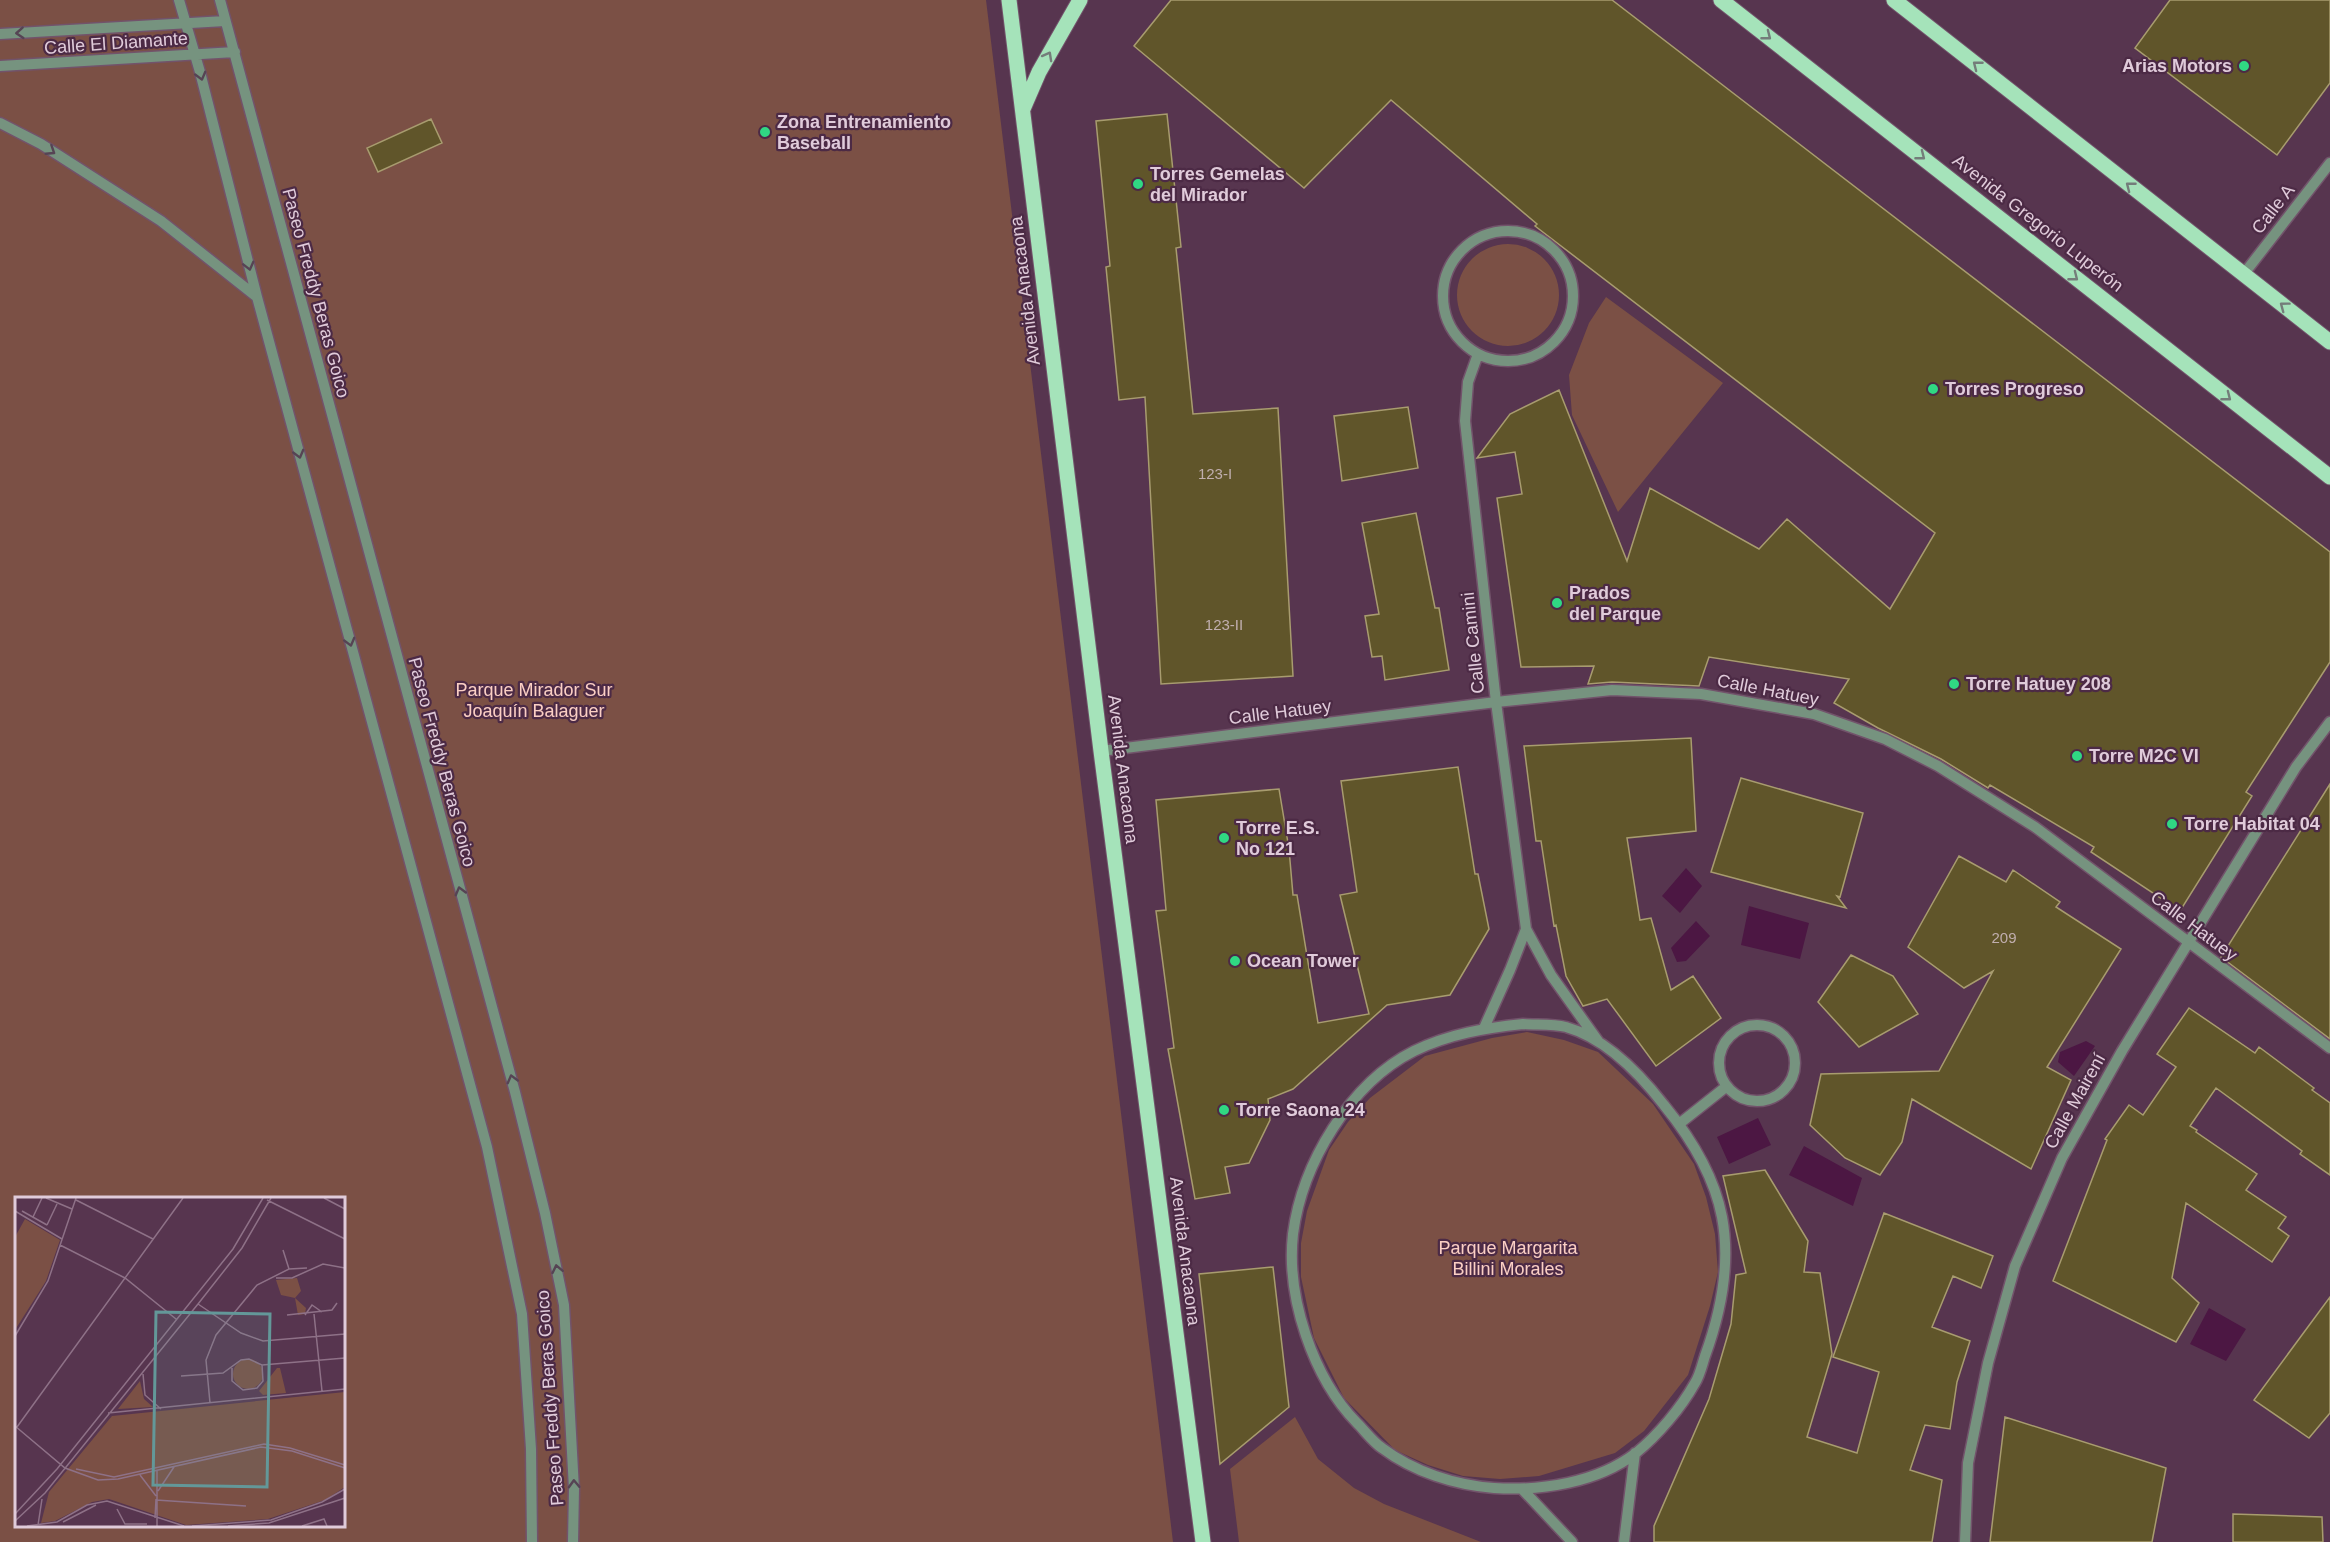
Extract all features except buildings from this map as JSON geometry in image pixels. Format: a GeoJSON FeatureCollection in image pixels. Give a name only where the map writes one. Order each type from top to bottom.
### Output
{"type":"FeatureCollection","features":[{"type":"Feature","properties":{"kind":"main road","name":"Avenida Anacaona"},"geometry":{"type":"LineString","coordinates":[[1010,0],[1101,751],[1203,1542]]}},
{"type":"Feature","properties":{"kind":"main road"},"geometry":{"type":"LineString","coordinates":[[1023,109],[1039,72],[1080,0]]}},
{"type":"Feature","properties":{"kind":"main road","name":"Avenida Gregorio Luperón"},"geometry":{"type":"LineString","coordinates":[[1721,0],[2330,477]]}},
{"type":"Feature","properties":{"kind":"main road"},"geometry":{"type":"LineString","coordinates":[[1894,0],[2330,342]]}},
{"type":"Feature","properties":{"kind":"street","name":"Paseo Freddy Beras Goico"},"geometry":{"type":"LineString","coordinates":[[179,0],[195,54],[256,297],[487,1147],[522,1314],[531,1449],[532,1542]]}},
{"type":"Feature","properties":{"kind":"street","name":"Paseo Freddy Beras Goico"},"geometry":{"type":"LineString","coordinates":[[220,0],[515,1092],[545,1214],[564,1305],[574,1489],[573,1542]]}},
{"type":"Feature","properties":{"kind":"street","name":"Calle El Diamante"},"geometry":{"type":"LineString","coordinates":[[0,34],[225,21]]}},
{"type":"Feature","properties":{"kind":"street","name":"Calle El Diamante"},"geometry":{"type":"LineString","coordinates":[[0,66],[234,52]]}},
{"type":"Feature","properties":{"kind":"street"},"geometry":{"type":"LineString","coordinates":[[0,123],[41,144],[161,221],[256,297]]}},
{"type":"Feature","properties":{"kind":"street","name":"Calle A"},"geometry":{"type":"LineString","coordinates":[[2243,275],[2330,163]]}},
{"type":"Feature","properties":{"kind":"street"},"geometry":{"type":"LineString","coordinates":[[1509,230],[1530,234],[1549,244],[1563,260],[1572,280],[1573,302],[1568,322],[1556,340],[1540,354],[1520,361],[1498,361],[1478,354],[1461,341],[1449,322],[1443,301],[1445,280],[1454,260],[1468,244],[1487,234],[1509,230]]}},
{"type":"Feature","properties":{"kind":"street","name":"Calle Camini"},"geometry":{"type":"LineString","coordinates":[[1478,354],[1468,382],[1465,421],[1496,702],[1526,929],[1551,975],[1600,1043]]}},
{"type":"Feature","properties":{"kind":"street","name":"Calle Hatuey"},"geometry":{"type":"LineString","coordinates":[[1101,751],[1496,702],[1612,690],[1701,693],[1814,714],[1886,739],[1938,766],[2035,827],[2330,1048]]}},
{"type":"Feature","properties":{"kind":"street","name":"Calle Mairení"},"geometry":{"type":"LineString","coordinates":[[1965,1542],[1968,1463],[1988,1364],[2015,1266],[2062,1158],[2122,1051],[2296,767],[2330,722]]}},
{"type":"Feature","properties":{"kind":"street","name":"Calle Camini"},"geometry":{"type":"LineString","coordinates":[[1484,1028],[1526,929]]}},
{"type":"Feature","properties":{"kind":"street"},"geometry":{"type":"LineString","coordinates":[[1523,1024],[1565,1027],[1600,1043],[1641,1075],[1679,1124],[1707,1170],[1722,1218],[1726,1275],[1716,1325],[1696,1381],[1668,1420],[1635,1454],[1601,1472],[1568,1483],[1524,1490],[1468,1486],[1422,1471],[1381,1448],[1347,1414],[1325,1382],[1308,1343],[1293,1281],[1293,1235],[1302,1192],[1322,1148],[1345,1109],[1380,1074],[1412,1052],[1453,1036],[1484,1028],[1523,1024]]}},
{"type":"Feature","properties":{"kind":"street"},"geometry":{"type":"LineString","coordinates":[[1751,1025],[1765,1025],[1777,1030],[1786,1039],[1793,1050],[1794,1074],[1789,1085],[1781,1094],[1770,1099],[1746,1100],[1727,1086],[1721,1074],[1719,1062],[1722,1049],[1729,1037],[1751,1025]]}},
{"type":"Feature","properties":{"kind":"street"},"geometry":{"type":"LineString","coordinates":[[1679,1124],[1727,1086]]}},
{"type":"Feature","properties":{"kind":"street"},"geometry":{"type":"LineString","coordinates":[[1624,1542],[1635,1454]]}},
{"type":"Feature","properties":{"kind":"street"},"geometry":{"type":"LineString","coordinates":[[1524,1490],[1572,1542]]}},
{"type":"Feature","properties":{"kind":"green space","name":"Parque Mirador Sur Joaquín Balaguer"},"geometry":{"type":"Polygon","coordinates":[[[0,0],[986,0],[1173,1542],[0,1542],[0,0]]]}},
{"type":"Feature","properties":{"kind":"green space"},"geometry":{"type":"Polygon","coordinates":[[[1508,244],[1528,248],[1544,259],[1555,275],[1559,295],[1555,315],[1544,331],[1528,342],[1508,346],[1488,342],[1472,331],[1461,315],[1457,295],[1461,275],[1472,259],[1488,248],[1508,244]]]}},
{"type":"Feature","properties":{"kind":"green space"},"geometry":{"type":"Polygon","coordinates":[[[1606,297],[1723,383],[1618,512],[1572,415],[1569,375],[1589,323],[1606,297]]]}},
{"type":"Feature","properties":{"kind":"green space","name":"Parque Margarita Billini Morales"},"geometry":{"type":"Polygon","coordinates":[[[1527,1032],[1564,1040],[1598,1052],[1653,1104],[1694,1164],[1706,1197],[1715,1234],[1718,1272],[1710,1306],[1688,1375],[1644,1431],[1615,1453],[1539,1476],[1500,1479],[1463,1476],[1428,1465],[1395,1450],[1344,1398],[1314,1338],[1301,1277],[1301,1243],[1307,1211],[1329,1150],[1348,1122],[1370,1098],[1425,1056],[1492,1038],[1527,1032]]]}},
{"type":"Feature","properties":{"kind":"green space"},"geometry":{"type":"Polygon","coordinates":[[[1295,1417],[1318,1459],[1354,1488],[1384,1504],[1481,1542],[1239,1542],[1230,1469],[1295,1417]]]}},
{"type":"Feature","properties":{"kind":"shaded area"},"geometry":{"type":"Polygon","coordinates":[[[1686,868],[1702,886],[1680,913],[1662,896],[1686,868]]]}},
{"type":"Feature","properties":{"kind":"shaded area"},"geometry":{"type":"Polygon","coordinates":[[[1749,906],[1809,923],[1800,959],[1741,945],[1749,906]]]}},
{"type":"Feature","properties":{"kind":"shaded area"},"geometry":{"type":"Polygon","coordinates":[[[1696,921],[1710,936],[1686,961],[1677,962],[1671,948],[1696,921]]]}},
{"type":"Feature","properties":{"kind":"shaded area"},"geometry":{"type":"Polygon","coordinates":[[[2086,1041],[2095,1046],[2074,1076],[2058,1062],[2060,1052],[2086,1041]]]}},
{"type":"Feature","properties":{"kind":"shaded area"},"geometry":{"type":"Polygon","coordinates":[[[1758,1118],[1771,1145],[1729,1164],[1717,1137],[1758,1118]]]}},
{"type":"Feature","properties":{"kind":"shaded area"},"geometry":{"type":"Polygon","coordinates":[[[1804,1146],[1862,1178],[1853,1206],[1789,1175],[1804,1146]]]}},
{"type":"Feature","properties":{"kind":"shaded area"},"geometry":{"type":"Polygon","coordinates":[[[2209,1308],[2246,1329],[2226,1361],[2190,1344],[2209,1308]]]}},
{"type":"Feature","properties":{"kind":"place","name":"Arias Motors"},"geometry":{"type":"Point","coordinates":[2244,66]}},
{"type":"Feature","properties":{"kind":"place","name":"Zona Entrenamiento Baseball"},"geometry":{"type":"Point","coordinates":[765,132]}},
{"type":"Feature","properties":{"kind":"place","name":"Torres Gemelas del Mirador"},"geometry":{"type":"Point","coordinates":[1138,184]}},
{"type":"Feature","properties":{"kind":"place","name":"Torres Progreso"},"geometry":{"type":"Point","coordinates":[1933,389]}},
{"type":"Feature","properties":{"kind":"place","name":"Prados del Parque"},"geometry":{"type":"Point","coordinates":[1557,603]}},
{"type":"Feature","properties":{"kind":"place","name":"Torre Hatuey 208"},"geometry":{"type":"Point","coordinates":[1954,684]}},
{"type":"Feature","properties":{"kind":"place","name":"Torre M2C VI"},"geometry":{"type":"Point","coordinates":[2077,756]}},
{"type":"Feature","properties":{"kind":"place","name":"Torre Habitat 04"},"geometry":{"type":"Point","coordinates":[2172,824]}},
{"type":"Feature","properties":{"kind":"place","name":"Torre E.S. No 121"},"geometry":{"type":"Point","coordinates":[1224,838]}},
{"type":"Feature","properties":{"kind":"place","name":"Ocean Tower"},"geometry":{"type":"Point","coordinates":[1235,961]}},
{"type":"Feature","properties":{"kind":"place","name":"Torre Saona 24"},"geometry":{"type":"Point","coordinates":[1224,1110]}}]}
